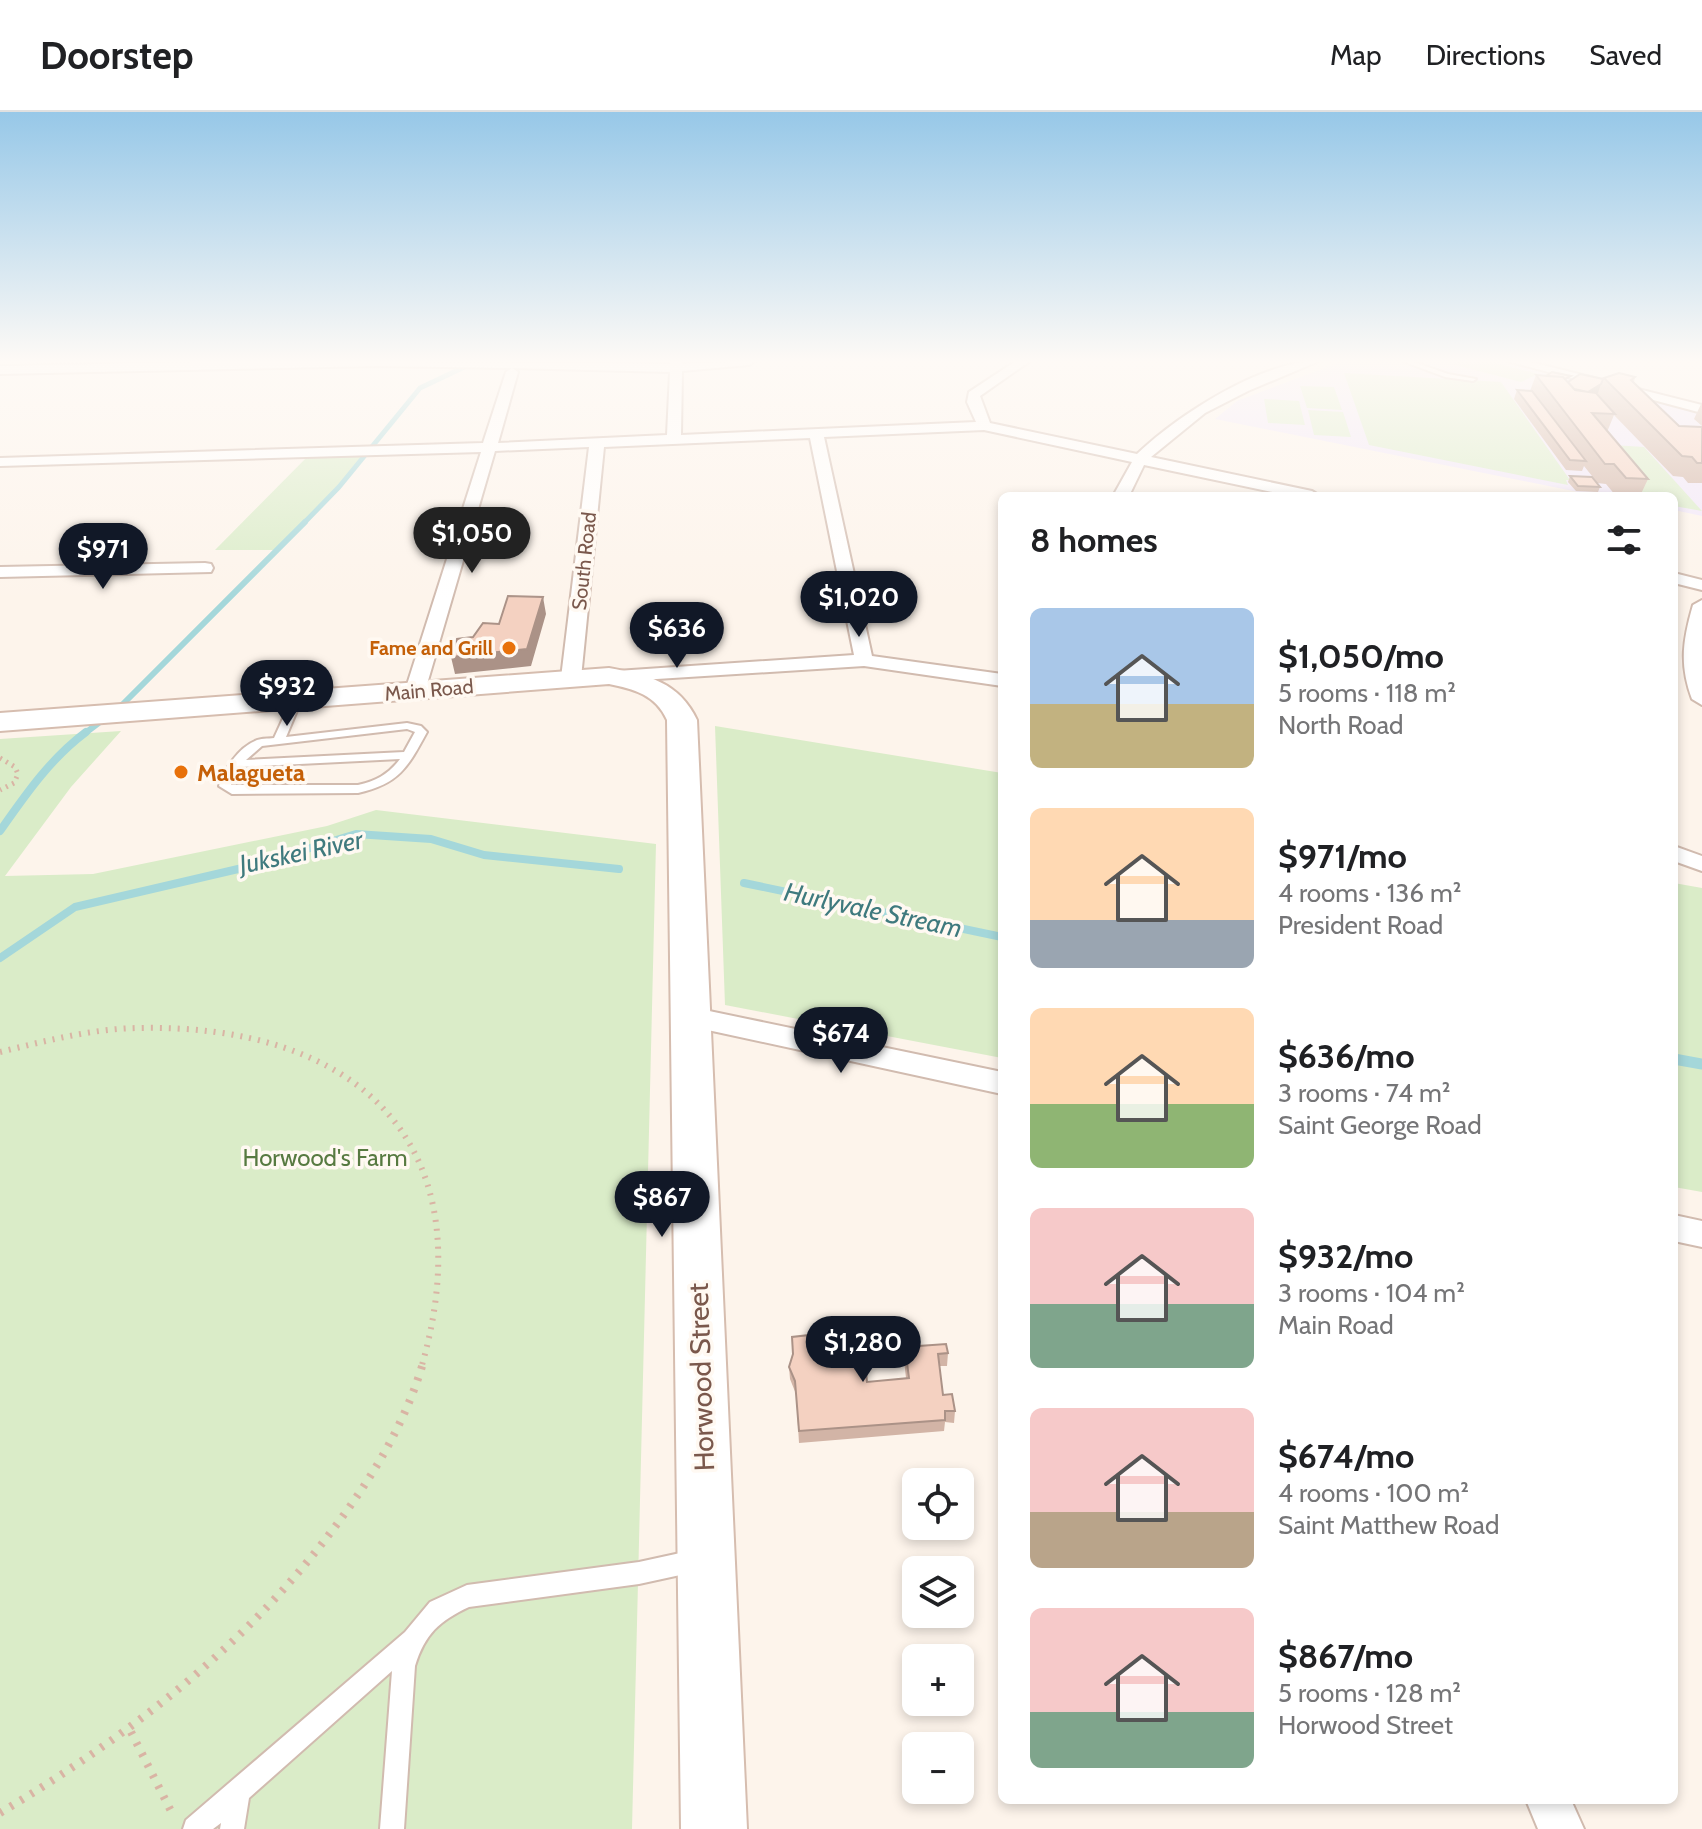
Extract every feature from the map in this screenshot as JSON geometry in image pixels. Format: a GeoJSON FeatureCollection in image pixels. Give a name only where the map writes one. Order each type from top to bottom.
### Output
{"type":"FeatureCollection","features":[{"type":"Feature","properties":{"kind":"main road","name":"Main Road"},"geometry":{"type":"LineString","coordinates":[[0,722],[590,677]]}},
{"type":"Feature","properties":{"kind":"main road"},"geometry":{"type":"LineString","coordinates":[[590,677],[653,686],[669,696],[678,708]]}},
{"type":"Feature","properties":{"kind":"main road","name":"Horwood Street"},"geometry":{"type":"LineString","coordinates":[[678,708],[682,720],[714,1829]]}},
{"type":"Feature","properties":{"kind":"street"},"geometry":{"type":"LineString","coordinates":[[415,691],[493,441]]}},
{"type":"Feature","properties":{"kind":"street"},"geometry":{"type":"LineString","coordinates":[[0,462],[309,455],[633,441]]}},
{"type":"Feature","properties":{"kind":"street"},"geometry":{"type":"LineString","coordinates":[[818,441],[864,660]]}},
{"type":"Feature","properties":{"kind":"street"},"geometry":{"type":"LineString","coordinates":[[1053,441],[1293,492]]}},
{"type":"Feature","properties":{"kind":"street"},"geometry":{"type":"LineString","coordinates":[[1123,492],[1140,460],[1163,441]]}},
{"type":"Feature","properties":{"kind":"street","name":"South Road"},"geometry":{"type":"LineString","coordinates":[[590,677],[597,443]]}},
{"type":"Feature","properties":{"kind":"street"},"geometry":{"type":"LineString","coordinates":[[0,572],[205,568]]}},
{"type":"Feature","properties":{"kind":"street"},"geometry":{"type":"LineString","coordinates":[[1678,579],[1702,585]]}},
{"type":"Feature","properties":{"kind":"street"},"geometry":{"type":"LineString","coordinates":[[1702,605],[1689,657],[1702,699]]}},
{"type":"Feature","properties":{"kind":"street"},"geometry":{"type":"LineString","coordinates":[[590,677],[864,660],[998,679]]}},
{"type":"Feature","properties":{"kind":"street"},"geometry":{"type":"LineString","coordinates":[[678,708],[695,683],[714,670]]}},
{"type":"Feature","properties":{"kind":"street"},"geometry":{"type":"LineString","coordinates":[[1678,855],[1702,864]]}},
{"type":"Feature","properties":{"kind":"street"},"geometry":{"type":"LineString","coordinates":[[690,1017],[998,1082]]}},
{"type":"Feature","properties":{"kind":"street"},"geometry":{"type":"LineString","coordinates":[[1678,1229],[1702,1234]]}},
{"type":"Feature","properties":{"kind":"street"},"geometry":{"type":"LineString","coordinates":[[1550,1804],[1561,1829]]}},
{"type":"Feature","properties":{"kind":"lane"},"geometry":{"type":"LineString","coordinates":[[279,739],[296,701]]}},
{"type":"Feature","properties":{"kind":"lane"},"geometry":{"type":"LineString","coordinates":[[407,726],[421,732],[390,780],[378,786],[358,789],[232,790],[225,786],[227,778],[251,747],[279,739],[407,726]]}},
{"type":"Feature","properties":{"kind":"lane"},"geometry":{"type":"LineString","coordinates":[[237,764],[408,755]]}},
{"type":"Feature","properties":{"kind":"lane"},"geometry":{"type":"LineString","coordinates":[[195,1829],[412,1640],[438,1610],[467,1596],[639,1573],[707,1559]]}},
{"type":"Feature","properties":{"kind":"lane"},"geometry":{"type":"LineString","coordinates":[[392,1829],[404,1666],[412,1640]]}},
{"type":"Feature","properties":{"kind":"lane"},"geometry":{"type":"LineString","coordinates":[[232,1829],[238,1791]]}},
{"type":"Feature","properties":{"kind":"path"},"geometry":{"type":"LineString","coordinates":[[0,758],[15,767],[18,774],[14,783],[0,790]]}},
{"type":"Feature","properties":{"kind":"path"},"geometry":{"type":"LineString","coordinates":[[0,1052],[57,1037],[136,1028],[209,1029],[274,1041],[332,1065],[379,1099],[415,1145],[436,1204],[441,1273],[426,1354],[389,1444],[328,1541],[242,1639],[131,1732],[0,1813]]}},
{"type":"Feature","properties":{"kind":"path"},"geometry":{"type":"LineString","coordinates":[[131,1732],[180,1829]]}},
{"type":"Feature","properties":{"kind":"shaded area"},"geometry":{"type":"Polygon","coordinates":[[[1325,441],[1702,441],[1702,516],[1678,511],[1678,492],[1578,492],[1325,441]]]}},
{"type":"Feature","properties":{"kind":"green space"},"geometry":{"type":"Polygon","coordinates":[[[1368,441],[1543,441],[1570,480],[1566,480],[1568,485],[1369,445],[1368,441]]]}},
{"type":"Feature","properties":{"kind":"green space"},"geometry":{"type":"Polygon","coordinates":[[[1597,444],[1644,447],[1702,511],[1678,507],[1678,492],[1637,492],[1597,444]]]}},
{"type":"Feature","properties":{"kind":"green space"},"geometry":{"type":"Polygon","coordinates":[[[370,452],[276,550],[215,550],[309,455],[370,452]]]}},
{"type":"Feature","properties":{"kind":"green space"},"geometry":{"type":"Polygon","coordinates":[[[715,726],[998,772],[998,1057],[725,1005],[715,726]]]}},
{"type":"Feature","properties":{"kind":"green space","name":"Horwood's Farm"},"geometry":{"type":"Polygon","coordinates":[[[121,731],[71,787],[5,876],[93,874],[327,826],[376,810],[656,844],[632,1829],[0,1829],[0,739],[121,731]]]}},
{"type":"Feature","properties":{"kind":"green space"},"geometry":{"type":"Polygon","coordinates":[[[1678,884],[1702,888],[1702,1192],[1678,1188],[1678,884]]]}},
{"type":"Feature","properties":{"kind":"building"},"geometry":{"type":"Polygon","coordinates":[[[1556,441],[1571,441],[1586,461],[1570,460],[1556,441]]]}},
{"type":"Feature","properties":{"kind":"building"},"geometry":{"type":"Polygon","coordinates":[[[1587,441],[1616,441],[1648,479],[1626,478],[1614,464],[1605,464],[1587,441]]]}},
{"type":"Feature","properties":{"kind":"building"},"geometry":{"type":"Polygon","coordinates":[[[1667,441],[1702,441],[1702,463],[1682,456],[1667,441]]]}},
{"type":"Feature","properties":{"kind":"building"},"geometry":{"type":"Polygon","coordinates":[[[1570,476],[1592,477],[1600,487],[1578,486],[1570,476]]]}},
{"type":"Feature","properties":{"kind":"building"},"geometry":{"type":"Polygon","coordinates":[[[508,596],[543,597],[527,649],[451,657],[457,639],[473,637],[483,623],[499,624],[508,596]]]}},
{"type":"Feature","properties":{"kind":"building"},"geometry":{"type":"Polygon","coordinates":[[[871,1328],[874,1350],[864,1351],[867,1382],[909,1378],[905,1347],[946,1344],[948,1353],[938,1354],[943,1395],[952,1394],[955,1411],[945,1411],[945,1420],[799,1431],[795,1381],[789,1367],[793,1354],[792,1337],[871,1328]]]}},
{"type":"Feature","properties":{"kind":"waterway","name":"Jukskei River"},"geometry":{"type":"LineString","coordinates":[[303,524],[377,441]]}},
{"type":"Feature","properties":{"kind":"waterway","name":"Jukskei River"},"geometry":{"type":"LineString","coordinates":[[84,734],[121,706],[303,524]]}},
{"type":"Feature","properties":{"kind":"waterway","name":"Hurlyvale Stream"},"geometry":{"type":"LineString","coordinates":[[0,831],[50,765],[86,732]]}},
{"type":"Feature","properties":{"kind":"waterway","name":"Jukskei River"},"geometry":{"type":"LineString","coordinates":[[0,958],[75,907],[251,866],[356,834],[431,839],[484,855],[619,869]]}},
{"type":"Feature","properties":{"kind":"waterway","name":"Hurlyvale Stream"},"geometry":{"type":"LineString","coordinates":[[744,883],[998,936]]}},
{"type":"Feature","properties":{"kind":"waterway","name":"Hurlyvale Stream"},"geometry":{"type":"LineString","coordinates":[[1678,1060],[1702,1064]]}},
{"type":"Feature","properties":{"kind":"place","name":"Fame and Grill"},"geometry":{"type":"Point","coordinates":[509,648]}},
{"type":"Feature","properties":{"kind":"place","name":"Malagueta"},"geometry":{"type":"Point","coordinates":[181,772]}}]}
